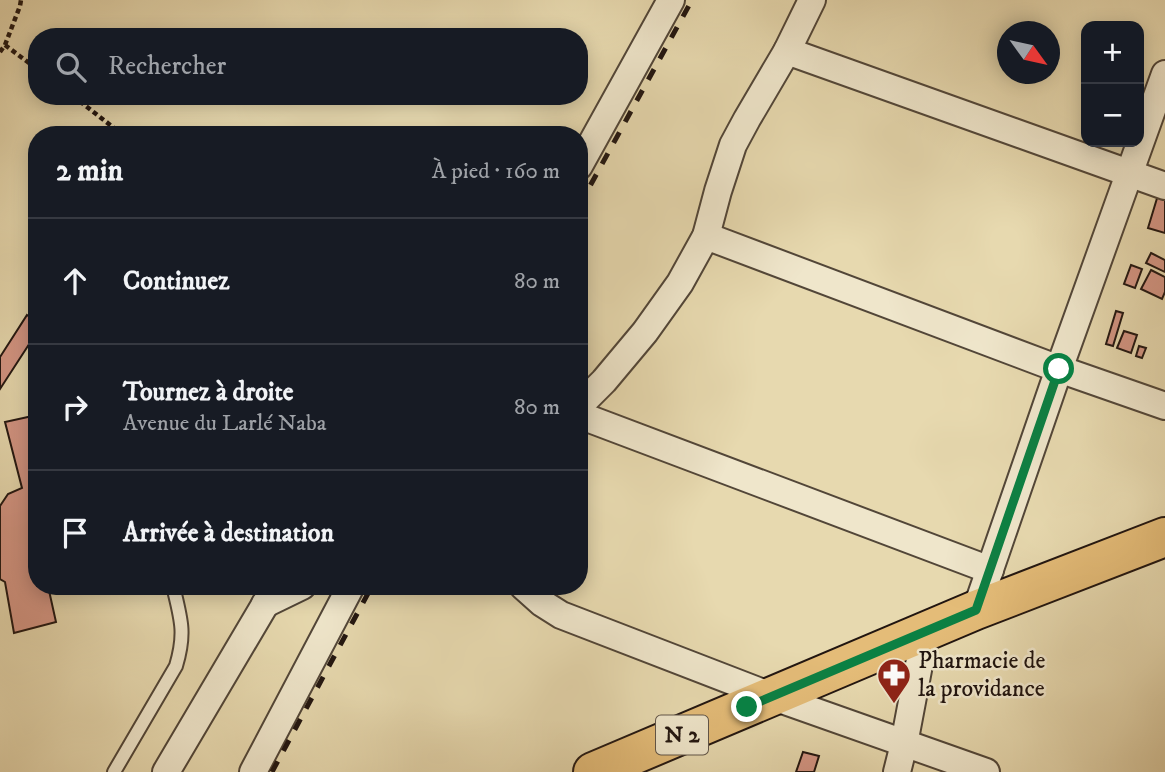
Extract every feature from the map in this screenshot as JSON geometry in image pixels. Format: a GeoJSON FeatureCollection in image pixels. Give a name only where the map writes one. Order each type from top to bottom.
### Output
{"type":"FeatureCollection","features":[{"type":"Feature","properties":{"kind":"main road","name":"N 2"},"geometry":{"type":"LineString","coordinates":[[593,772],[976,610],[1165,537]]}},
{"type":"Feature","properties":{"kind":"street"},"geometry":{"type":"LineString","coordinates":[[588,150],[671,0]]}},
{"type":"Feature","properties":{"kind":"street"},"geometry":{"type":"LineString","coordinates":[[588,397],[645,332],[680,284],[706,236],[733,145],[787,51],[812,0]]}},
{"type":"Feature","properties":{"kind":"street"},"geometry":{"type":"LineString","coordinates":[[787,51],[1165,186]]}},
{"type":"Feature","properties":{"kind":"street"},"geometry":{"type":"LineString","coordinates":[[976,610],[1165,74]]}},
{"type":"Feature","properties":{"kind":"street"},"geometry":{"type":"LineString","coordinates":[[706,236],[1059,369],[1165,406]]}},
{"type":"Feature","properties":{"kind":"street"},"geometry":{"type":"LineString","coordinates":[[588,418],[990,570]]}},
{"type":"Feature","properties":{"kind":"street"},"geometry":{"type":"LineString","coordinates":[[166,772],[271,595]]}},
{"type":"Feature","properties":{"kind":"street"},"geometry":{"type":"LineString","coordinates":[[253,772],[346,595]]}},
{"type":"Feature","properties":{"kind":"street"},"geometry":{"type":"LineString","coordinates":[[533,595],[561,615],[771,696],[986,772]]}},
{"type":"Feature","properties":{"kind":"street"},"geometry":{"type":"LineString","coordinates":[[897,772],[925,633]]}},
{"type":"Feature","properties":{"kind":"lane"},"geometry":{"type":"LineString","coordinates":[[114,772],[176,666],[183,635],[175,595]]}},
{"type":"Feature","properties":{"kind":"path"},"geometry":{"type":"LineString","coordinates":[[0,52],[21,0]]}},
{"type":"Feature","properties":{"kind":"path"},"geometry":{"type":"LineString","coordinates":[[5,45],[28,62]]}},
{"type":"Feature","properties":{"kind":"path"},"geometry":{"type":"LineString","coordinates":[[85,105],[111,126]]}},
{"type":"Feature","properties":{"kind":"building"},"geometry":{"type":"Polygon","coordinates":[[[1158,195],[1165,197],[1165,233],[1148,228],[1158,195]]]}},
{"type":"Feature","properties":{"kind":"building"},"geometry":{"type":"Polygon","coordinates":[[[1151,253],[1165,260],[1165,272],[1146,263],[1151,253]]]}},
{"type":"Feature","properties":{"kind":"building"},"geometry":{"type":"Polygon","coordinates":[[[1131,265],[1142,269],[1135,288],[1124,284],[1131,265]]]}},
{"type":"Feature","properties":{"kind":"building"},"geometry":{"type":"Polygon","coordinates":[[[1151,270],[1165,277],[1162,299],[1141,289],[1151,270]]]}},
{"type":"Feature","properties":{"kind":"building"},"geometry":{"type":"Polygon","coordinates":[[[1116,311],[1123,313],[1113,346],[1106,344],[1116,311]]]}},
{"type":"Feature","properties":{"kind":"building"},"geometry":{"type":"Polygon","coordinates":[[[27,315],[28,346],[0,389],[0,357],[27,315]]]}},
{"type":"Feature","properties":{"kind":"building"},"geometry":{"type":"Polygon","coordinates":[[[1124,331],[1137,335],[1131,353],[1117,348],[1124,331]]]}},
{"type":"Feature","properties":{"kind":"building"},"geometry":{"type":"Polygon","coordinates":[[[1139,346],[1146,348],[1142,358],[1136,356],[1139,346]]]}},
{"type":"Feature","properties":{"kind":"building"},"geometry":{"type":"Polygon","coordinates":[[[28,417],[28,595],[50,595],[56,622],[14,633],[5,582],[0,579],[0,506],[8,494],[22,488],[5,422],[28,417]]]}},
{"type":"Feature","properties":{"kind":"building"},"geometry":{"type":"Polygon","coordinates":[[[803,752],[819,756],[814,772],[796,772],[803,752]]]}},
{"type":"Feature","properties":{"kind":"railway"},"geometry":{"type":"LineString","coordinates":[[588,190],[692,0]]}},
{"type":"Feature","properties":{"kind":"railway"},"geometry":{"type":"LineString","coordinates":[[272,772],[367,595]]}},
{"type":"Feature","properties":{"kind":"place","name":"Pharmacie de la providance"},"geometry":{"type":"Point","coordinates":[894,705]}},
{"type":"Feature","properties":{"kind":"route"},"geometry":{"type":"LineString","coordinates":[[747,707],[976,610],[1059,369]]}}]}
